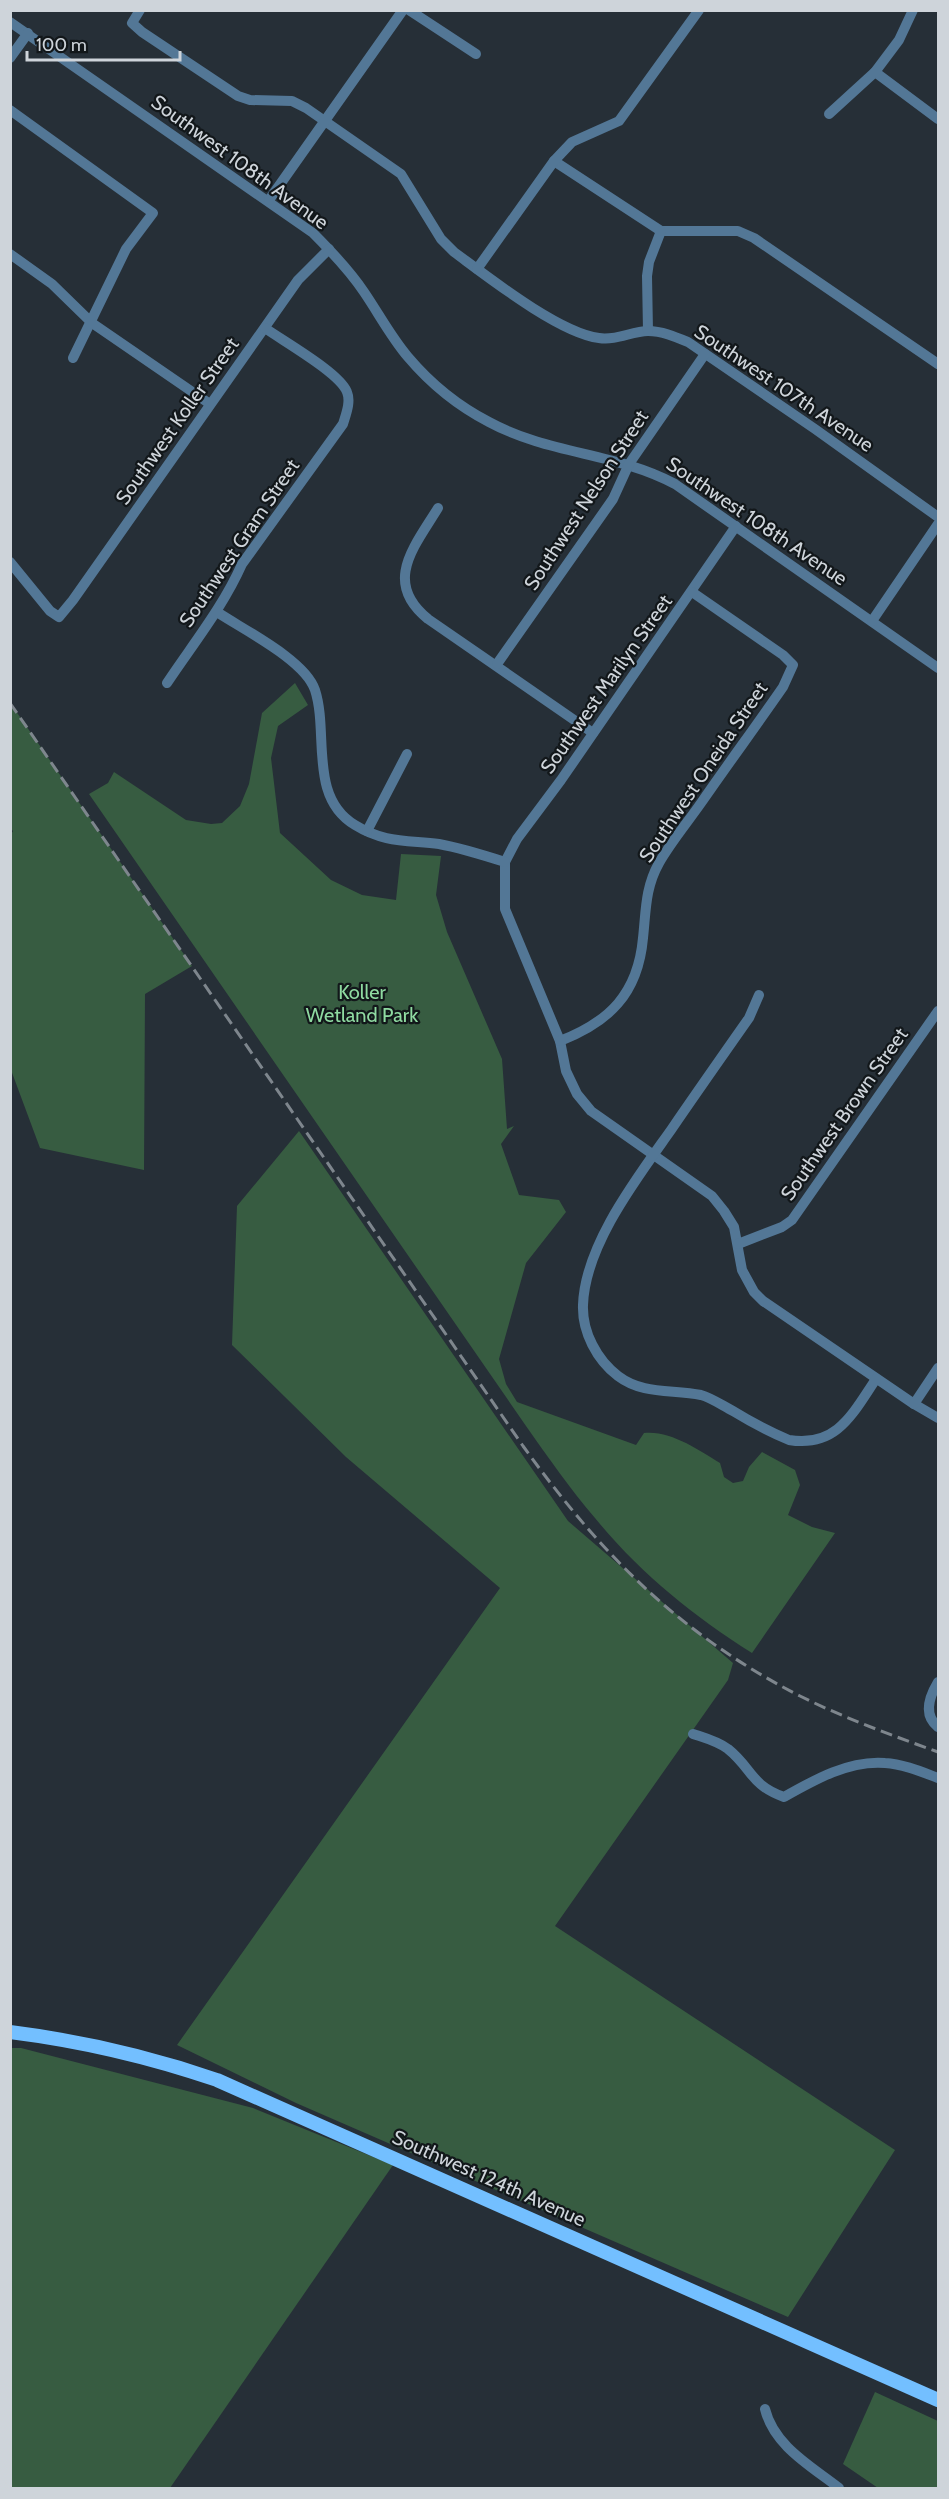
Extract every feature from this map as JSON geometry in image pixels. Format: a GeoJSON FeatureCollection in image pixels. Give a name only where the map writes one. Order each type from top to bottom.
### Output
{"type":"FeatureCollection","features":[{"type":"Feature","properties":{"kind":"main road","name":"Southwest 124th Avenue"},"geometry":{"type":"LineString","coordinates":[[10,2032],[97,2045],[218,2080],[939,2400]]}},
{"type":"Feature","properties":{"kind":"street","name":"Southwest 107th Avenue"},"geometry":{"type":"LineString","coordinates":[[140,10],[132,23],[142,32],[238,96],[250,100],[292,101],[401,174],[441,239],[477,269],[556,322],[580,334],[600,339],[619,338],[648,331],[675,336],[705,354],[939,517]]}},
{"type":"Feature","properties":{"kind":"street"},"geometry":{"type":"LineString","coordinates":[[269,200],[403,10]]}},
{"type":"Feature","properties":{"kind":"street"},"geometry":{"type":"LineString","coordinates":[[408,10],[476,54]]}},
{"type":"Feature","properties":{"kind":"street"},"geometry":{"type":"LineString","coordinates":[[477,269],[554,161],[572,142],[619,121],[699,10]]}},
{"type":"Feature","properties":{"kind":"street"},"geometry":{"type":"LineString","coordinates":[[830,114],[874,72],[899,40],[913,10]]}},
{"type":"Feature","properties":{"kind":"street","name":"Southwest 108th Avenue"},"geometry":{"type":"LineString","coordinates":[[10,22],[269,200],[313,233],[329,249],[364,293],[385,327],[409,358],[447,395],[487,422],[520,437],[555,449],[629,465],[655,473],[675,484],[939,668]]}},
{"type":"Feature","properties":{"kind":"street"},"geometry":{"type":"LineString","coordinates":[[10,58],[28,33]]}},
{"type":"Feature","properties":{"kind":"street"},"geometry":{"type":"LineString","coordinates":[[874,72],[939,119]]}},
{"type":"Feature","properties":{"kind":"street"},"geometry":{"type":"LineString","coordinates":[[10,110],[153,213],[126,249],[73,358]]}},
{"type":"Feature","properties":{"kind":"street"},"geometry":{"type":"LineString","coordinates":[[554,161],[661,231],[738,231],[754,238],[939,364]]}},
{"type":"Feature","properties":{"kind":"street"},"geometry":{"type":"LineString","coordinates":[[648,331],[646,276],[661,231]]}},
{"type":"Feature","properties":{"kind":"street","name":"Southwest Koller Street"},"geometry":{"type":"LineString","coordinates":[[10,562],[50,611],[59,617],[298,280],[329,249]]}},
{"type":"Feature","properties":{"kind":"street"},"geometry":{"type":"LineString","coordinates":[[10,254],[52,284],[92,323],[210,404]]}},
{"type":"Feature","properties":{"kind":"street","name":"Southwest Gram Street"},"geometry":{"type":"LineString","coordinates":[[167,683],[217,612],[242,564],[343,424],[348,410],[346,388],[333,375],[265,328]]}},
{"type":"Feature","properties":{"kind":"street","name":"Southwest Nelson Street"},"geometry":{"type":"LineString","coordinates":[[497,664],[613,499],[629,465],[705,354]]}},
{"type":"Feature","properties":{"kind":"street"},"geometry":{"type":"LineString","coordinates":[[438,508],[409,555],[404,578],[407,596],[415,608],[593,733]]}},
{"type":"Feature","properties":{"kind":"street"},"geometry":{"type":"LineString","coordinates":[[872,621],[939,524]]}},
{"type":"Feature","properties":{"kind":"street","name":"Southwest Marilyn Street"},"geometry":{"type":"LineString","coordinates":[[505,862],[517,839],[736,526]]}},
{"type":"Feature","properties":{"kind":"street","name":"Southwest Oneida Street"},"geometry":{"type":"LineString","coordinates":[[560,1041],[586,1031],[606,1017],[621,1000],[639,966],[643,943],[645,902],[658,865],[783,687],[793,665],[783,655],[692,592]]}},
{"type":"Feature","properties":{"kind":"street"},"geometry":{"type":"LineString","coordinates":[[217,612],[298,664],[315,690],[322,745],[323,778],[341,812],[354,825],[385,840],[439,844],[505,862],[505,909],[560,1041],[566,1071],[577,1094],[591,1111],[712,1196],[729,1219],[738,1244],[742,1270],[754,1292],[763,1301],[876,1379],[939,1418]]}},
{"type":"Feature","properties":{"kind":"street"},"geometry":{"type":"LineString","coordinates":[[368,831],[407,754]]}},
{"type":"Feature","properties":{"kind":"street"},"geometry":{"type":"LineString","coordinates":[[759,994],[749,1018],[654,1154],[606,1228],[586,1282],[582,1307],[586,1328],[591,1343],[601,1359],[629,1383],[647,1390],[701,1395],[771,1433],[789,1440],[802,1442],[827,1437],[840,1428],[853,1414],[876,1379]]}},
{"type":"Feature","properties":{"kind":"street","name":"Southwest Brown Street"},"geometry":{"type":"LineString","coordinates":[[738,1244],[782,1227],[792,1220],[939,1011]]}},
{"type":"Feature","properties":{"kind":"street"},"geometry":{"type":"LineString","coordinates":[[914,1404],[939,1368]]}},
{"type":"Feature","properties":{"kind":"street"},"geometry":{"type":"LineString","coordinates":[[939,1682],[930,1702],[928,1714],[932,1722],[939,1727]]}},
{"type":"Feature","properties":{"kind":"street"},"geometry":{"type":"LineString","coordinates":[[693,1734],[710,1739],[728,1749],[760,1785],[784,1797],[834,1772],[864,1762],[887,1762],[939,1778]]}},
{"type":"Feature","properties":{"kind":"street"},"geometry":{"type":"LineString","coordinates":[[765,2409],[769,2424],[778,2438],[839,2488]]}},
{"type":"Feature","properties":{"kind":"green space","name":"Koller Wetland Park"},"geometry":{"type":"Polygon","coordinates":[[[295,683],[308,705],[278,726],[271,758],[280,833],[331,880],[362,895],[396,900],[401,854],[441,856],[436,895],[447,932],[502,1059],[507,1129],[514,1126],[501,1144],[519,1195],[559,1200],[566,1212],[526,1263],[499,1359],[506,1384],[517,1402],[636,1445],[644,1433],[674,1438],[720,1463],[724,1477],[733,1483],[743,1481],[749,1467],[762,1452],[795,1470],[800,1485],[788,1515],[812,1527],[835,1533],[752,1653],[709,1624],[648,1575],[612,1538],[559,1473],[89,794],[108,783],[114,772],[186,820],[211,824],[222,823],[240,806],[249,784],[262,713],[295,683]]]}},
{"type":"Feature","properties":{"kind":"green space"},"geometry":{"type":"Polygon","coordinates":[[[11,704],[192,966],[145,994],[144,1170],[40,1148],[11,1070],[10,836],[13,831],[10,828],[11,704]]]}},
{"type":"Feature","properties":{"kind":"green space"},"geometry":{"type":"Polygon","coordinates":[[[299,1131],[568,1521],[733,1663],[728,1680],[555,1926],[895,2150],[788,2317],[296,2103],[177,2045],[500,1588],[346,1457],[232,1345],[237,1206],[299,1131]]]}},
{"type":"Feature","properties":{"kind":"green space"},"geometry":{"type":"Polygon","coordinates":[[[11,2048],[21,2048],[253,2108],[393,2165],[170,2488],[11,2488],[11,2048]]]}},
{"type":"Feature","properties":{"kind":"green space"},"geometry":{"type":"Polygon","coordinates":[[[875,2392],[938,2421],[938,2488],[878,2488],[843,2464],[875,2392]]]}},
{"type":"Feature","properties":{"kind":"railway"},"geometry":{"type":"LineString","coordinates":[[10,703],[523,1446],[582,1522],[645,1588],[717,1646],[757,1672],[834,1712],[938,1752]]}}]}
